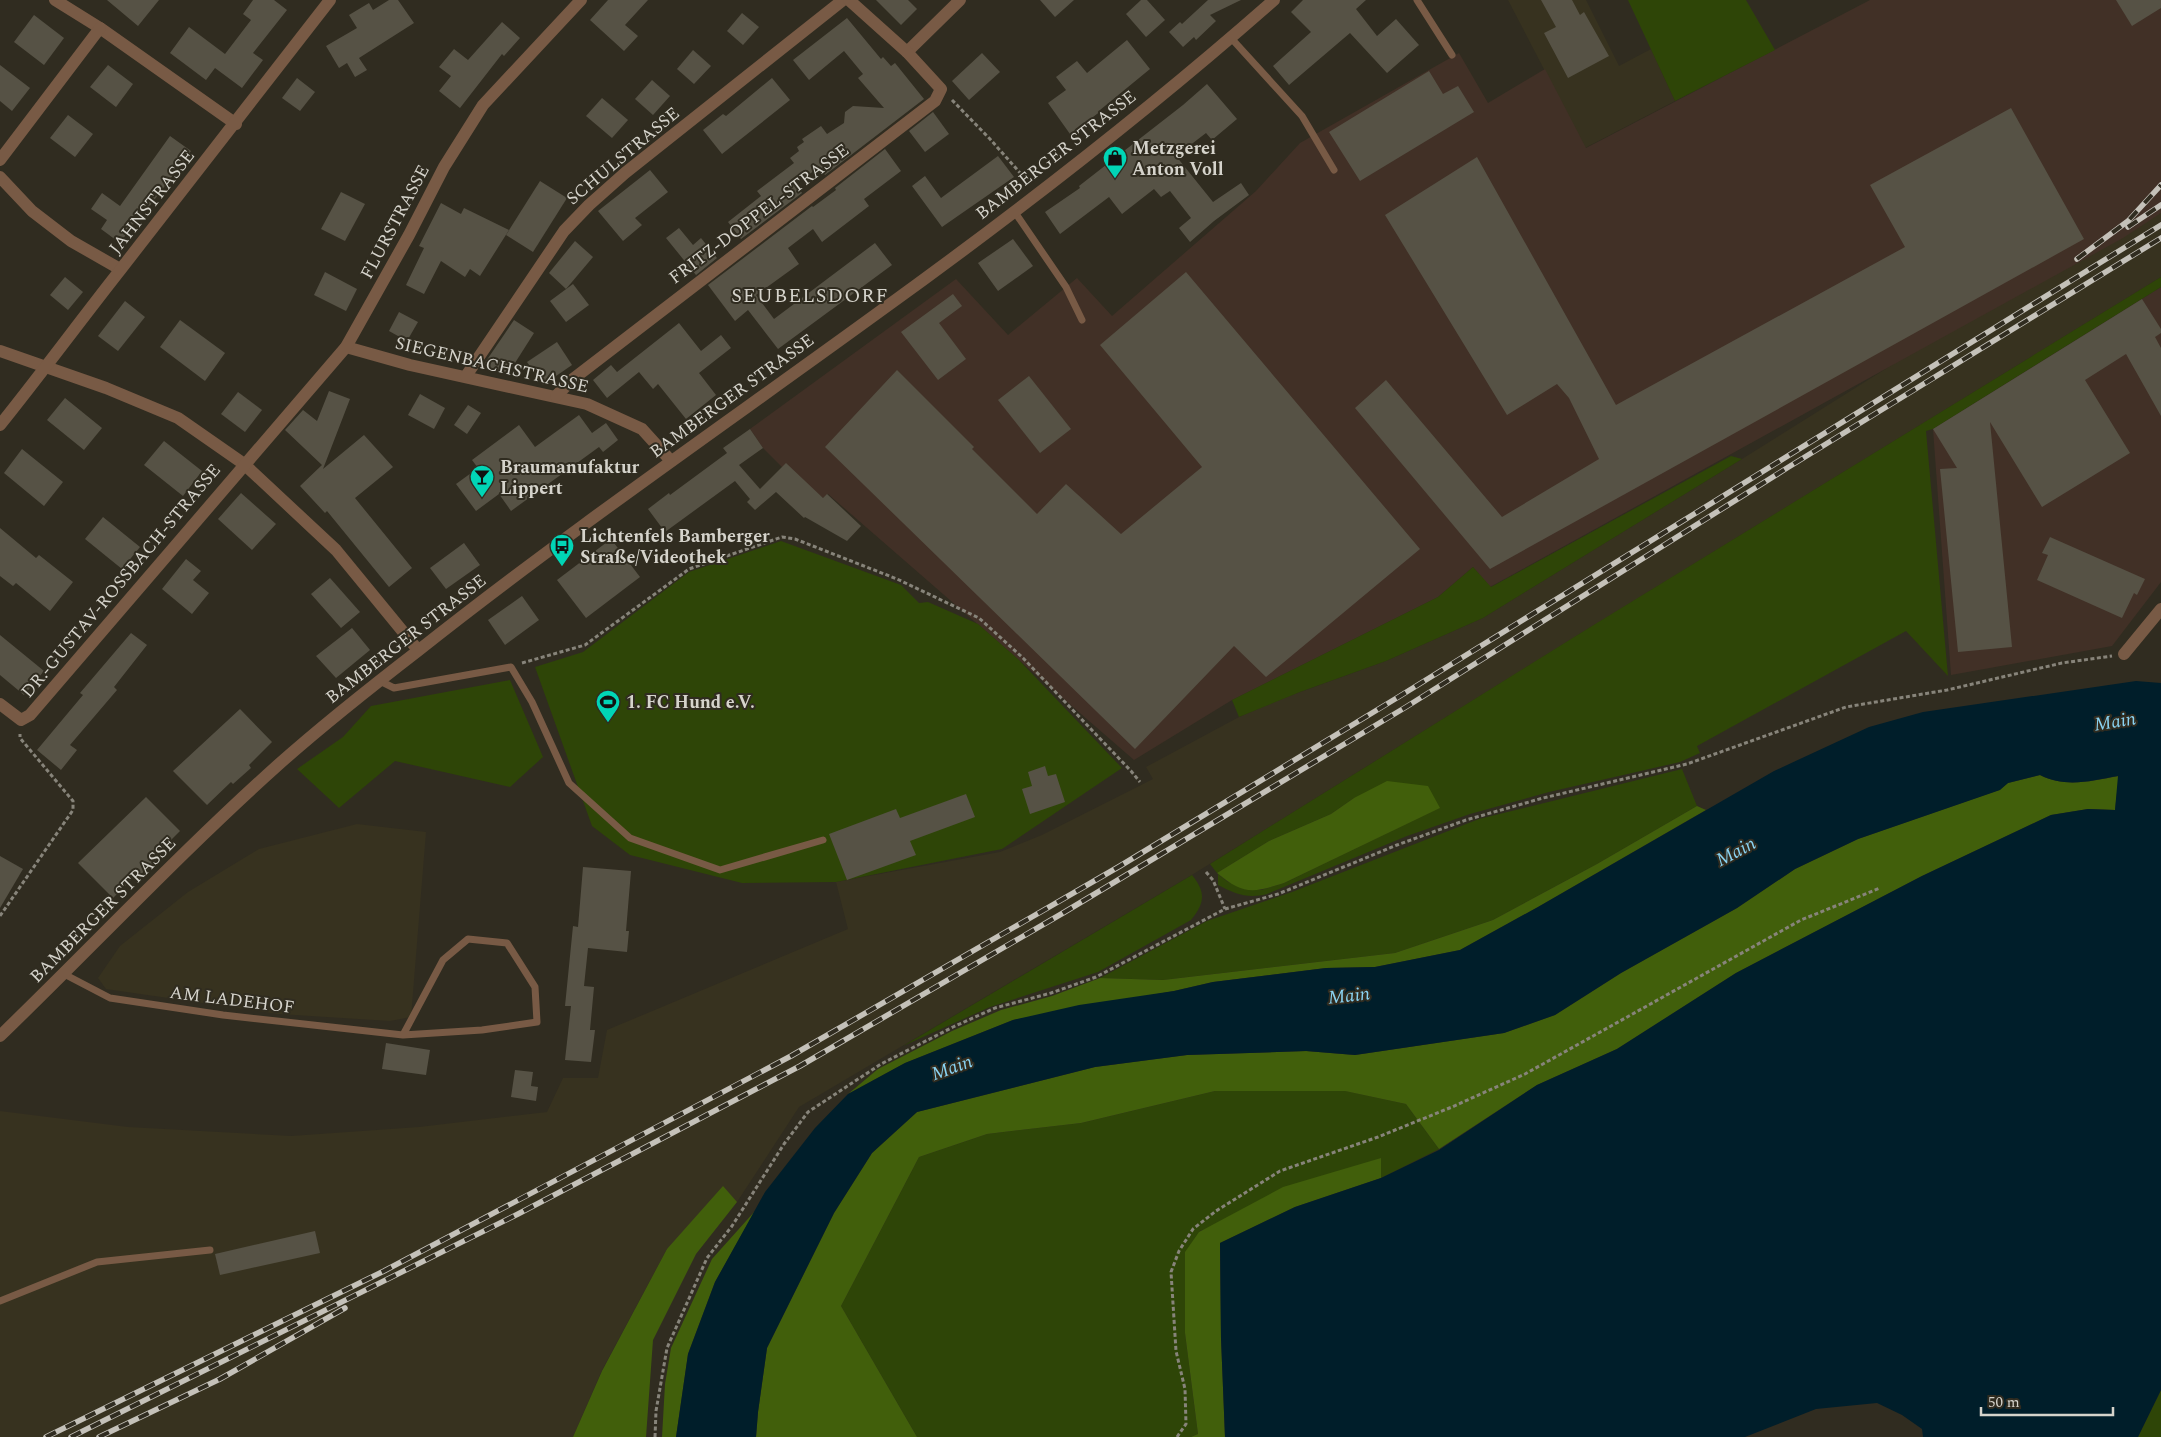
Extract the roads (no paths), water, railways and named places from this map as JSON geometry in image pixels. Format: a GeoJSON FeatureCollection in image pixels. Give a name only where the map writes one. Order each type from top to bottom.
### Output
{"type":"FeatureCollection","features":[{"type":"Feature","properties":{"kind":"street"},"geometry":{"type":"LineString","coordinates":[[56,0],[100,28],[236,124]]}},
{"type":"Feature","properties":{"kind":"street","name":"JAHNSTRASSE"},"geometry":{"type":"LineString","coordinates":[[0,425],[46,368],[120,269],[236,124],[330,0]]}},
{"type":"Feature","properties":{"kind":"street","name":"FLURSTRASSE"},"geometry":{"type":"LineString","coordinates":[[244,464],[346,347],[409,236],[444,167],[483,105],[581,0]]}},
{"type":"Feature","properties":{"kind":"street","name":"SCHULSTRASSE"},"geometry":{"type":"LineString","coordinates":[[466,376],[564,230],[589,205],[625,173],[843,0]]}},
{"type":"Feature","properties":{"kind":"street"},"geometry":{"type":"LineString","coordinates":[[849,0],[907,52],[960,0]]}},
{"type":"Feature","properties":{"kind":"street","name":"BAMBERGER STRASSE"},"geometry":{"type":"LineString","coordinates":[[0,1036],[160,876],[278,765],[418,650],[544,552],[883,309],[1038,193],[1190,74],[1274,0]]}},
{"type":"Feature","properties":{"kind":"street"},"geometry":{"type":"LineString","coordinates":[[0,160],[100,28]]}},
{"type":"Feature","properties":{"kind":"street","name":"FRITZ-DOPPEL-STRASSE"},"geometry":{"type":"LineString","coordinates":[[556,396],[573,379],[935,101],[941,89],[907,52]]}},
{"type":"Feature","properties":{"kind":"street"},"geometry":{"type":"LineString","coordinates":[[0,177],[32,211],[71,241],[120,269]]}},
{"type":"Feature","properties":{"kind":"street","name":"SIEGENBACHSTRASSE"},"geometry":{"type":"LineString","coordinates":[[346,347],[410,365],[587,404],[642,429],[671,461]]}},
{"type":"Feature","properties":{"kind":"street"},"geometry":{"type":"LineString","coordinates":[[0,351],[106,388],[178,418],[244,464],[336,550],[418,650]]}},
{"type":"Feature","properties":{"kind":"street","name":"DR.-GUSTAV-ROSSBACH-STRASSE"},"geometry":{"type":"LineString","coordinates":[[0,704],[21,720],[30,715],[244,464]]}},
{"type":"Feature","properties":{"kind":"street"},"geometry":{"type":"LineString","coordinates":[[2124,654],[2161,608]]}},
{"type":"Feature","properties":{"kind":"lane"},"geometry":{"type":"LineString","coordinates":[[1418,0],[1452,56]]}},
{"type":"Feature","properties":{"kind":"lane"},"geometry":{"type":"LineString","coordinates":[[1231,38],[1302,116],[1334,170]]}},
{"type":"Feature","properties":{"kind":"lane"},"geometry":{"type":"LineString","coordinates":[[1014,210],[1066,287],[1082,320]]}},
{"type":"Feature","properties":{"kind":"lane"},"geometry":{"type":"LineString","coordinates":[[380,681],[394,688],[511,667],[532,702],[569,783],[630,838],[720,870],[822,840]]}},
{"type":"Feature","properties":{"kind":"lane","name":"AM LADEHOF"},"geometry":{"type":"LineString","coordinates":[[64,974],[110,998],[223,1015],[403,1035],[482,1030],[537,1022],[535,987],[507,943],[468,939],[443,960],[403,1035]]}},
{"type":"Feature","properties":{"kind":"lane"},"geometry":{"type":"LineString","coordinates":[[0,1301],[97,1262],[210,1250]]}},
{"type":"Feature","properties":{"kind":"water","name":"Main"},"geometry":{"type":"Polygon","coordinates":[[[2136,681],[2161,683],[2161,1390],[2138,1437],[1923,1437],[1922,1429],[1902,1415],[1877,1403],[1816,1409],[1745,1437],[1225,1437],[1220,1243],[1295,1207],[1381,1178],[1439,1150],[1537,1085],[1617,1049],[1736,973],[1922,876],[2051,815],[2088,809],[2115,810],[2118,776],[2069,782],[2050,779],[2040,775],[2008,783],[2000,790],[1858,839],[1795,869],[1737,908],[1621,973],[1555,1015],[1504,1033],[1355,1055],[1306,1051],[1187,1055],[1095,1067],[917,1112],[872,1153],[834,1213],[767,1348],[756,1437],[676,1437],[688,1354],[715,1282],[765,1192],[815,1128],[848,1094],[905,1063],[1013,1020],[1079,1005],[1174,991],[1213,982],[1326,968],[1375,967],[1460,950],[1774,771],[1869,727],[1923,712],[2136,681]]]}},
{"type":"Feature","properties":{"kind":"railway"},"geometry":{"type":"LineString","coordinates":[[2077,259],[2128,221],[2161,185]]}},
{"type":"Feature","properties":{"kind":"railway"},"geometry":{"type":"LineString","coordinates":[[2128,227],[2161,205]]}},
{"type":"Feature","properties":{"kind":"railway"},"geometry":{"type":"LineString","coordinates":[[46,1437],[384,1271],[791,1056],[1120,866],[1400,696],[2161,225]]}},
{"type":"Feature","properties":{"kind":"railway"},"geometry":{"type":"LineString","coordinates":[[71,1437],[518,1214],[800,1066],[1063,913],[1406,707],[1787,468],[2161,238]]}},
{"type":"Feature","properties":{"kind":"railway"},"geometry":{"type":"LineString","coordinates":[[99,1437],[220,1379],[345,1308]]}},
{"type":"Feature","properties":{"kind":"place","name":"Metzgerei Anton Voll"},"geometry":{"type":"Point","coordinates":[1115,179]}},
{"type":"Feature","properties":{"kind":"place","name":"Braumanufaktur Lippert"},"geometry":{"type":"Point","coordinates":[482,498]}},
{"type":"Feature","properties":{"kind":"place","name":"Lichtenfels Bamberger Straße/Videothek"},"geometry":{"type":"Point","coordinates":[562,567]}},
{"type":"Feature","properties":{"kind":"place","name":"1. FC Hund e.V."},"geometry":{"type":"Point","coordinates":[608,723]}},
{"type":"Feature","properties":{"kind":"district","name":"SEUBELSDORF"},"geometry":{"type":"Point","coordinates":[810,296]}}]}
